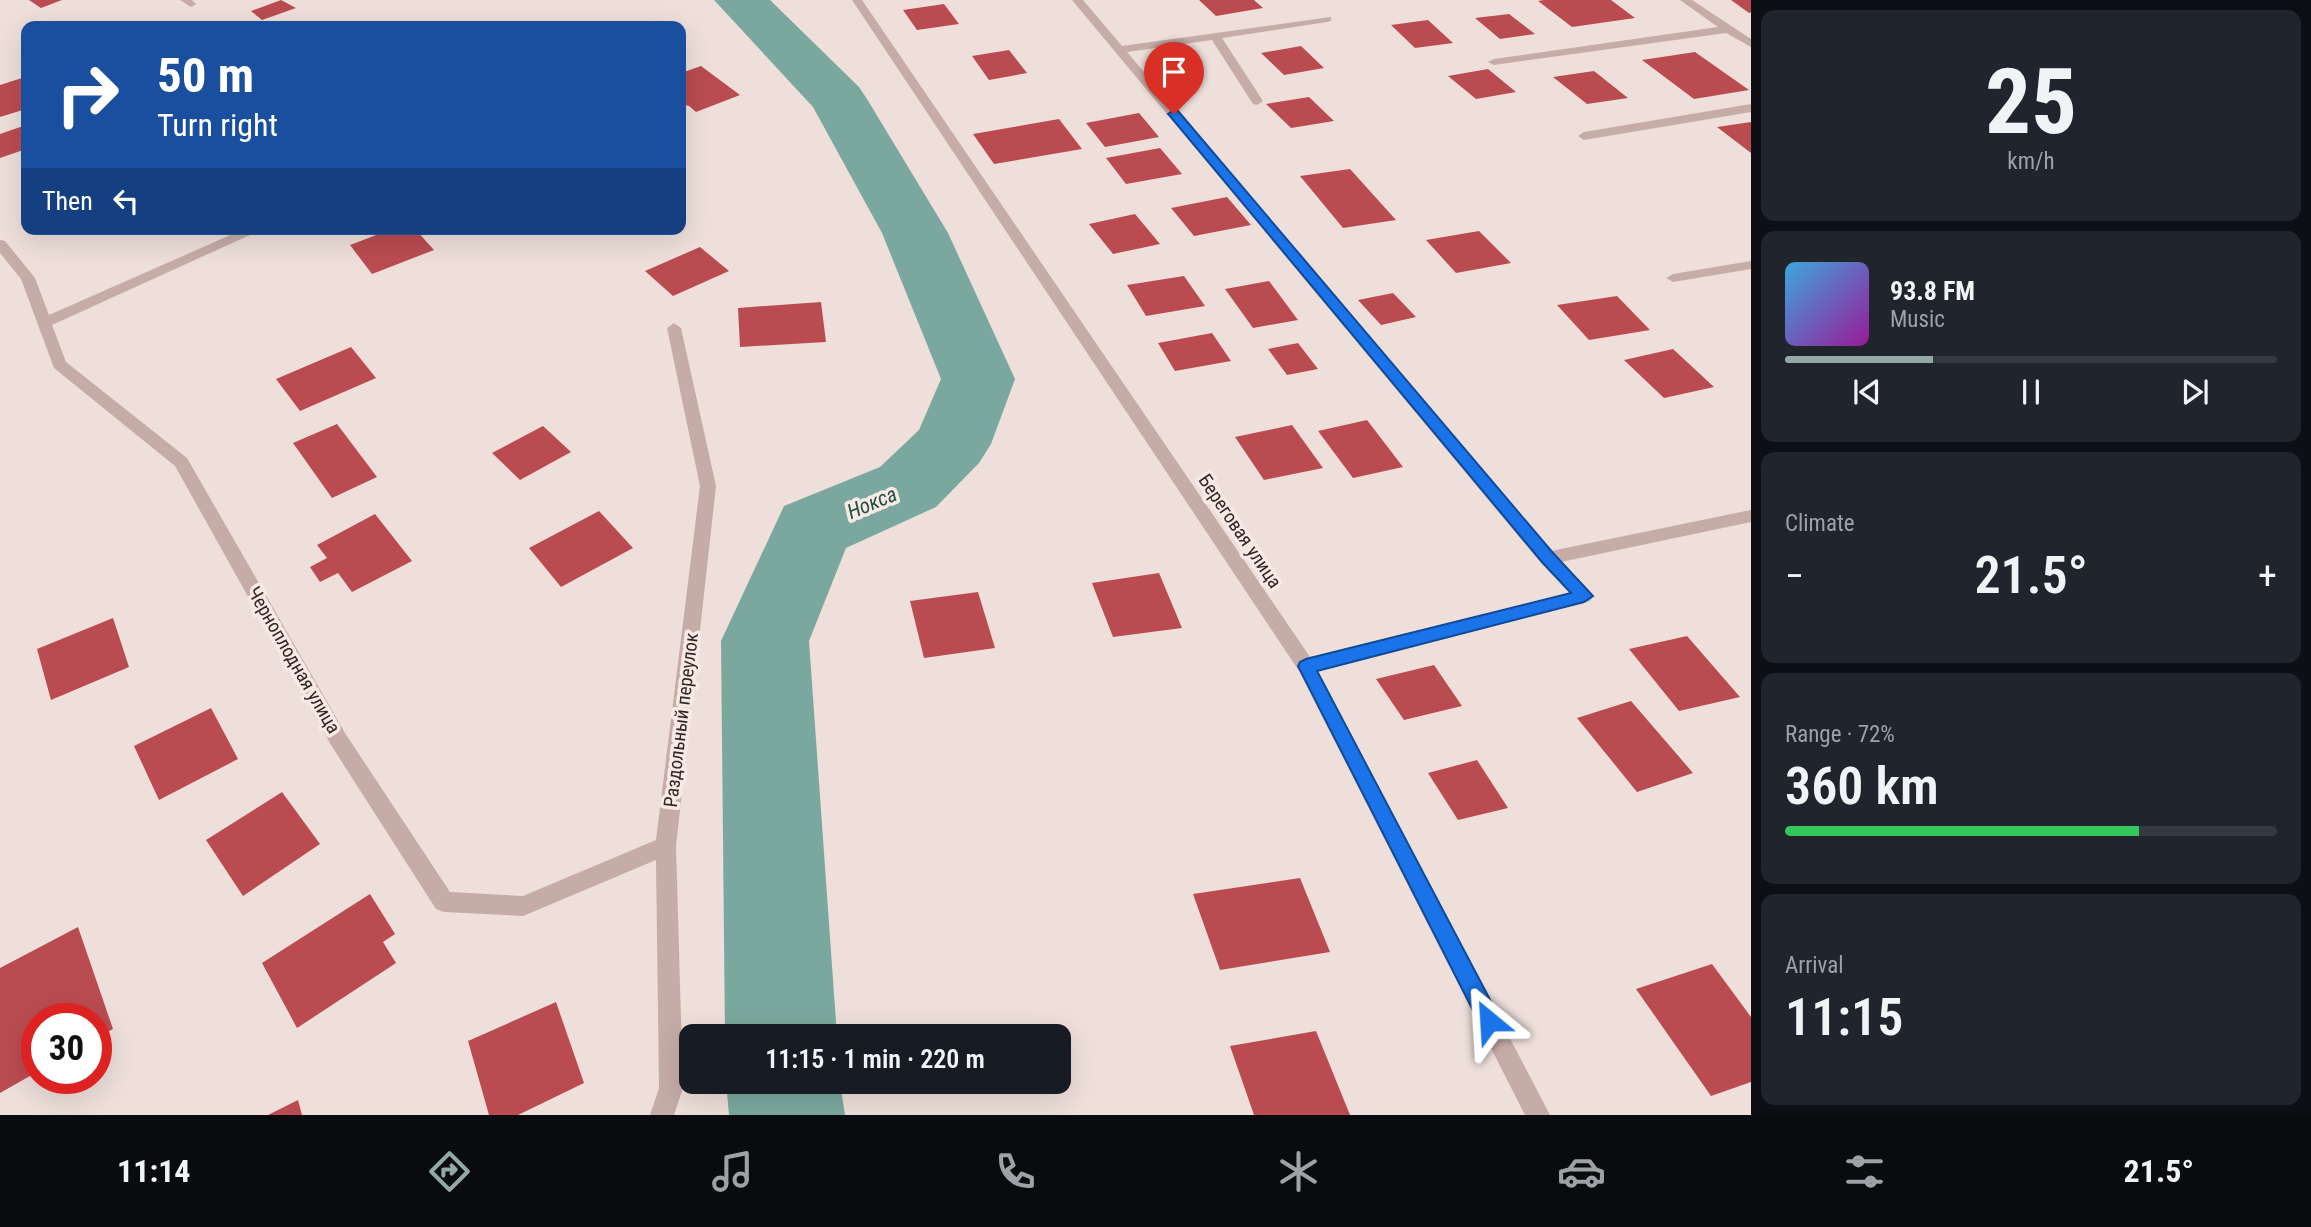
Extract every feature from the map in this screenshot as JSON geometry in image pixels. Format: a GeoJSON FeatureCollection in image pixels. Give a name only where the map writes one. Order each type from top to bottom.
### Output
{"type":"FeatureCollection","features":[{"type":"Feature","properties":{"kind":"street","name":"Береговая улица"},"geometry":{"type":"LineString","coordinates":[[858,0],[1306,666],[1538,1115]]}},
{"type":"Feature","properties":{"kind":"street"},"geometry":{"type":"LineString","coordinates":[[1077,0],[1547,558],[1584,596],[1306,666]]}},
{"type":"Feature","properties":{"kind":"street"},"geometry":{"type":"LineString","coordinates":[[1685,0],[1751,44]]}},
{"type":"Feature","properties":{"kind":"street"},"geometry":{"type":"LineString","coordinates":[[1121,50],[1326,19]]}},
{"type":"Feature","properties":{"kind":"street"},"geometry":{"type":"LineString","coordinates":[[1494,62],[1728,29]]}},
{"type":"Feature","properties":{"kind":"street"},"geometry":{"type":"LineString","coordinates":[[1215,36],[1257,101]]}},
{"type":"Feature","properties":{"kind":"street"},"geometry":{"type":"LineString","coordinates":[[1584,136],[1751,108]]}},
{"type":"Feature","properties":{"kind":"street"},"geometry":{"type":"LineString","coordinates":[[44,323],[242,235]]}},
{"type":"Feature","properties":{"kind":"street","name":"Черноплодная улица"},"geometry":{"type":"LineString","coordinates":[[0,244],[28,278],[59,364],[181,462],[338,739],[444,902],[523,906],[666,846]]}},
{"type":"Feature","properties":{"kind":"street"},"geometry":{"type":"LineString","coordinates":[[1673,278],[1751,265]]}},
{"type":"Feature","properties":{"kind":"street","name":"Раздольный переулок"},"geometry":{"type":"LineString","coordinates":[[662,1115],[671,1088],[666,846],[708,486],[674,328]]}},
{"type":"Feature","properties":{"kind":"street"},"geometry":{"type":"LineString","coordinates":[[1547,558],[1751,516]]}},
{"type":"Feature","properties":{"kind":"building"},"geometry":{"type":"Polygon","coordinates":[[[29,0],[62,0],[41,8],[29,0]]]}},
{"type":"Feature","properties":{"kind":"building"},"geometry":{"type":"Polygon","coordinates":[[[281,0],[296,8],[262,20],[251,11],[281,0]]]}},
{"type":"Feature","properties":{"kind":"building"},"geometry":{"type":"Polygon","coordinates":[[[1199,0],[1254,0],[1263,8],[1216,16],[1199,0]]]}},
{"type":"Feature","properties":{"kind":"building"},"geometry":{"type":"Polygon","coordinates":[[[1611,0],[1635,18],[1572,27],[1538,1],[1611,0]]]}},
{"type":"Feature","properties":{"kind":"building"},"geometry":{"type":"Polygon","coordinates":[[[1731,0],[1751,0],[1751,12],[1749,13],[1731,0]]]}},
{"type":"Feature","properties":{"kind":"building"},"geometry":{"type":"Polygon","coordinates":[[[944,4],[959,24],[917,30],[903,10],[944,4]]]}},
{"type":"Feature","properties":{"kind":"building"},"geometry":{"type":"Polygon","coordinates":[[[1509,14],[1535,34],[1500,39],[1475,18],[1509,14]]]}},
{"type":"Feature","properties":{"kind":"building"},"geometry":{"type":"Polygon","coordinates":[[[1428,20],[1453,43],[1415,48],[1391,25],[1428,20]]]}},
{"type":"Feature","properties":{"kind":"building"},"geometry":{"type":"Polygon","coordinates":[[[1301,46],[1324,68],[1284,75],[1261,53],[1301,46]]]}},
{"type":"Feature","properties":{"kind":"building"},"geometry":{"type":"Polygon","coordinates":[[[1009,50],[1027,73],[989,80],[972,56],[1009,50]]]}},
{"type":"Feature","properties":{"kind":"building"},"geometry":{"type":"Polygon","coordinates":[[[1695,52],[1749,90],[1694,99],[1642,60],[1695,52]]]}},
{"type":"Feature","properties":{"kind":"building"},"geometry":{"type":"Polygon","coordinates":[[[701,66],[740,95],[696,112],[686,105],[686,71],[701,66]]]}},
{"type":"Feature","properties":{"kind":"building"},"geometry":{"type":"Polygon","coordinates":[[[1488,69],[1516,92],[1476,99],[1448,76],[1488,69]]]}},
{"type":"Feature","properties":{"kind":"building"},"geometry":{"type":"Polygon","coordinates":[[[1594,71],[1628,98],[1587,104],[1553,77],[1594,71]]]}},
{"type":"Feature","properties":{"kind":"building"},"geometry":{"type":"Polygon","coordinates":[[[21,78],[21,111],[0,117],[0,85],[21,78]]]}},
{"type":"Feature","properties":{"kind":"building"},"geometry":{"type":"Polygon","coordinates":[[[1309,97],[1334,121],[1291,128],[1266,104],[1309,97]]]}},
{"type":"Feature","properties":{"kind":"building"},"geometry":{"type":"Polygon","coordinates":[[[1139,113],[1159,137],[1105,147],[1086,123],[1139,113]]]}},
{"type":"Feature","properties":{"kind":"building"},"geometry":{"type":"Polygon","coordinates":[[[1059,119],[1082,149],[994,164],[973,134],[1059,119]]]}},
{"type":"Feature","properties":{"kind":"building"},"geometry":{"type":"Polygon","coordinates":[[[1751,122],[1751,153],[1717,127],[1751,122]]]}},
{"type":"Feature","properties":{"kind":"building"},"geometry":{"type":"Polygon","coordinates":[[[21,127],[21,151],[0,158],[0,134],[21,127]]]}},
{"type":"Feature","properties":{"kind":"building"},"geometry":{"type":"Polygon","coordinates":[[[1160,148],[1182,174],[1126,184],[1106,158],[1160,148]]]}},
{"type":"Feature","properties":{"kind":"building"},"geometry":{"type":"Polygon","coordinates":[[[1350,169],[1396,220],[1343,228],[1300,176],[1350,169]]]}},
{"type":"Feature","properties":{"kind":"building"},"geometry":{"type":"Polygon","coordinates":[[[1227,197],[1251,225],[1194,236],[1171,208],[1227,197]]]}},
{"type":"Feature","properties":{"kind":"building"},"geometry":{"type":"Polygon","coordinates":[[[1135,214],[1160,244],[1113,254],[1089,224],[1135,214]]]}},
{"type":"Feature","properties":{"kind":"building"},"geometry":{"type":"Polygon","coordinates":[[[1479,231],[1511,263],[1456,273],[1426,240],[1479,231]]]}},
{"type":"Feature","properties":{"kind":"building"},"geometry":{"type":"Polygon","coordinates":[[[376,235],[420,235],[434,250],[372,274],[350,245],[376,235]]]}},
{"type":"Feature","properties":{"kind":"building"},"geometry":{"type":"Polygon","coordinates":[[[700,247],[729,271],[673,296],[645,271],[700,247]]]}},
{"type":"Feature","properties":{"kind":"building"},"geometry":{"type":"Polygon","coordinates":[[[1184,276],[1205,306],[1146,316],[1127,285],[1184,276]]]}},
{"type":"Feature","properties":{"kind":"building"},"geometry":{"type":"Polygon","coordinates":[[[1269,281],[1298,320],[1253,328],[1225,289],[1269,281]]]}},
{"type":"Feature","properties":{"kind":"building"},"geometry":{"type":"Polygon","coordinates":[[[1393,293],[1416,317],[1381,325],[1358,300],[1393,293]]]}},
{"type":"Feature","properties":{"kind":"building"},"geometry":{"type":"Polygon","coordinates":[[[1617,296],[1650,330],[1589,340],[1557,305],[1617,296]]]}},
{"type":"Feature","properties":{"kind":"building"},"geometry":{"type":"Polygon","coordinates":[[[821,302],[826,342],[740,347],[738,308],[821,302]]]}},
{"type":"Feature","properties":{"kind":"building"},"geometry":{"type":"Polygon","coordinates":[[[1212,333],[1231,361],[1175,371],[1158,343],[1212,333]]]}},
{"type":"Feature","properties":{"kind":"building"},"geometry":{"type":"Polygon","coordinates":[[[1298,343],[1318,369],[1287,375],[1268,349],[1298,343]]]}},
{"type":"Feature","properties":{"kind":"building"},"geometry":{"type":"Polygon","coordinates":[[[351,347],[376,378],[300,411],[276,379],[351,347]]]}},
{"type":"Feature","properties":{"kind":"building"},"geometry":{"type":"Polygon","coordinates":[[[1673,349],[1714,387],[1664,398],[1624,360],[1673,349]]]}},
{"type":"Feature","properties":{"kind":"building"},"geometry":{"type":"Polygon","coordinates":[[[1367,420],[1403,467],[1353,478],[1318,431],[1367,420]]]}},
{"type":"Feature","properties":{"kind":"building"},"geometry":{"type":"Polygon","coordinates":[[[337,424],[377,477],[332,498],[293,443],[337,424]]]}},
{"type":"Feature","properties":{"kind":"building"},"geometry":{"type":"Polygon","coordinates":[[[1292,425],[1323,468],[1264,480],[1235,437],[1292,425]]]}},
{"type":"Feature","properties":{"kind":"building"},"geometry":{"type":"Polygon","coordinates":[[[543,426],[571,452],[520,480],[492,453],[543,426]]]}},
{"type":"Feature","properties":{"kind":"building"},"geometry":{"type":"Polygon","coordinates":[[[599,511],[633,548],[561,587],[529,548],[599,511]]]}},
{"type":"Feature","properties":{"kind":"building"},"geometry":{"type":"Polygon","coordinates":[[[375,514],[412,561],[352,592],[338,573],[320,582],[310,567],[327,558],[317,545],[375,514]]]}},
{"type":"Feature","properties":{"kind":"building"},"geometry":{"type":"Polygon","coordinates":[[[1159,573],[1182,628],[1113,637],[1092,583],[1159,573]]]}},
{"type":"Feature","properties":{"kind":"building"},"geometry":{"type":"Polygon","coordinates":[[[978,592],[995,648],[924,658],[910,601],[978,592]]]}},
{"type":"Feature","properties":{"kind":"building"},"geometry":{"type":"Polygon","coordinates":[[[113,618],[129,667],[51,700],[37,649],[113,618]]]}},
{"type":"Feature","properties":{"kind":"building"},"geometry":{"type":"Polygon","coordinates":[[[1687,636],[1740,697],[1679,711],[1629,649],[1687,636]]]}},
{"type":"Feature","properties":{"kind":"building"},"geometry":{"type":"Polygon","coordinates":[[[1434,665],[1462,706],[1404,720],[1376,679],[1434,665]]]}},
{"type":"Feature","properties":{"kind":"building"},"geometry":{"type":"Polygon","coordinates":[[[1631,701],[1693,773],[1637,792],[1577,718],[1631,701]]]}},
{"type":"Feature","properties":{"kind":"building"},"geometry":{"type":"Polygon","coordinates":[[[211,708],[238,759],[159,800],[134,746],[211,708]]]}},
{"type":"Feature","properties":{"kind":"building"},"geometry":{"type":"Polygon","coordinates":[[[1477,760],[1508,808],[1458,820],[1428,773],[1477,760]]]}},
{"type":"Feature","properties":{"kind":"building"},"geometry":{"type":"Polygon","coordinates":[[[282,792],[320,844],[243,896],[206,840],[282,792]]]}},
{"type":"Feature","properties":{"kind":"building"},"geometry":{"type":"Polygon","coordinates":[[[1300,878],[1330,952],[1220,970],[1193,894],[1300,878]]]}},
{"type":"Feature","properties":{"kind":"building"},"geometry":{"type":"Polygon","coordinates":[[[370,894],[395,934],[383,942],[396,963],[297,1028],[262,963],[370,894]]]}},
{"type":"Feature","properties":{"kind":"building"},"geometry":{"type":"Polygon","coordinates":[[[78,927],[104,1003],[21,1003],[21,1081],[0,1093],[0,968],[78,927]]]}},
{"type":"Feature","properties":{"kind":"building"},"geometry":{"type":"Polygon","coordinates":[[[1712,964],[1751,1017],[1751,1082],[1711,1096],[1636,989],[1712,964]]]}},
{"type":"Feature","properties":{"kind":"building"},"geometry":{"type":"Polygon","coordinates":[[[556,1002],[584,1083],[518,1115],[489,1115],[468,1041],[556,1002]]]}},
{"type":"Feature","properties":{"kind":"building"},"geometry":{"type":"Polygon","coordinates":[[[1316,1031],[1350,1115],[1254,1115],[1230,1046],[1316,1031]]]}},
{"type":"Feature","properties":{"kind":"building"},"geometry":{"type":"Polygon","coordinates":[[[298,1100],[302,1115],[268,1115],[298,1100]]]}},
{"type":"Feature","properties":{"kind":"waterway","name":"Нокса"},"geometry":{"type":"LineString","coordinates":[[740,0],[838,99],[915,233],[978,379],[952,444],[908,487],[813,528],[765,641],[781,1024]]}},
{"type":"Feature","properties":{"kind":"waterway","name":"Нокса"},"geometry":{"type":"LineString","coordinates":[[784,1094],[787,1115]]}},
{"type":"Feature","properties":{"kind":"route"},"geometry":{"type":"LineString","coordinates":[[1174,114],[1547,558],[1584,596],[1306,666],[1489,1021]]}}]}
